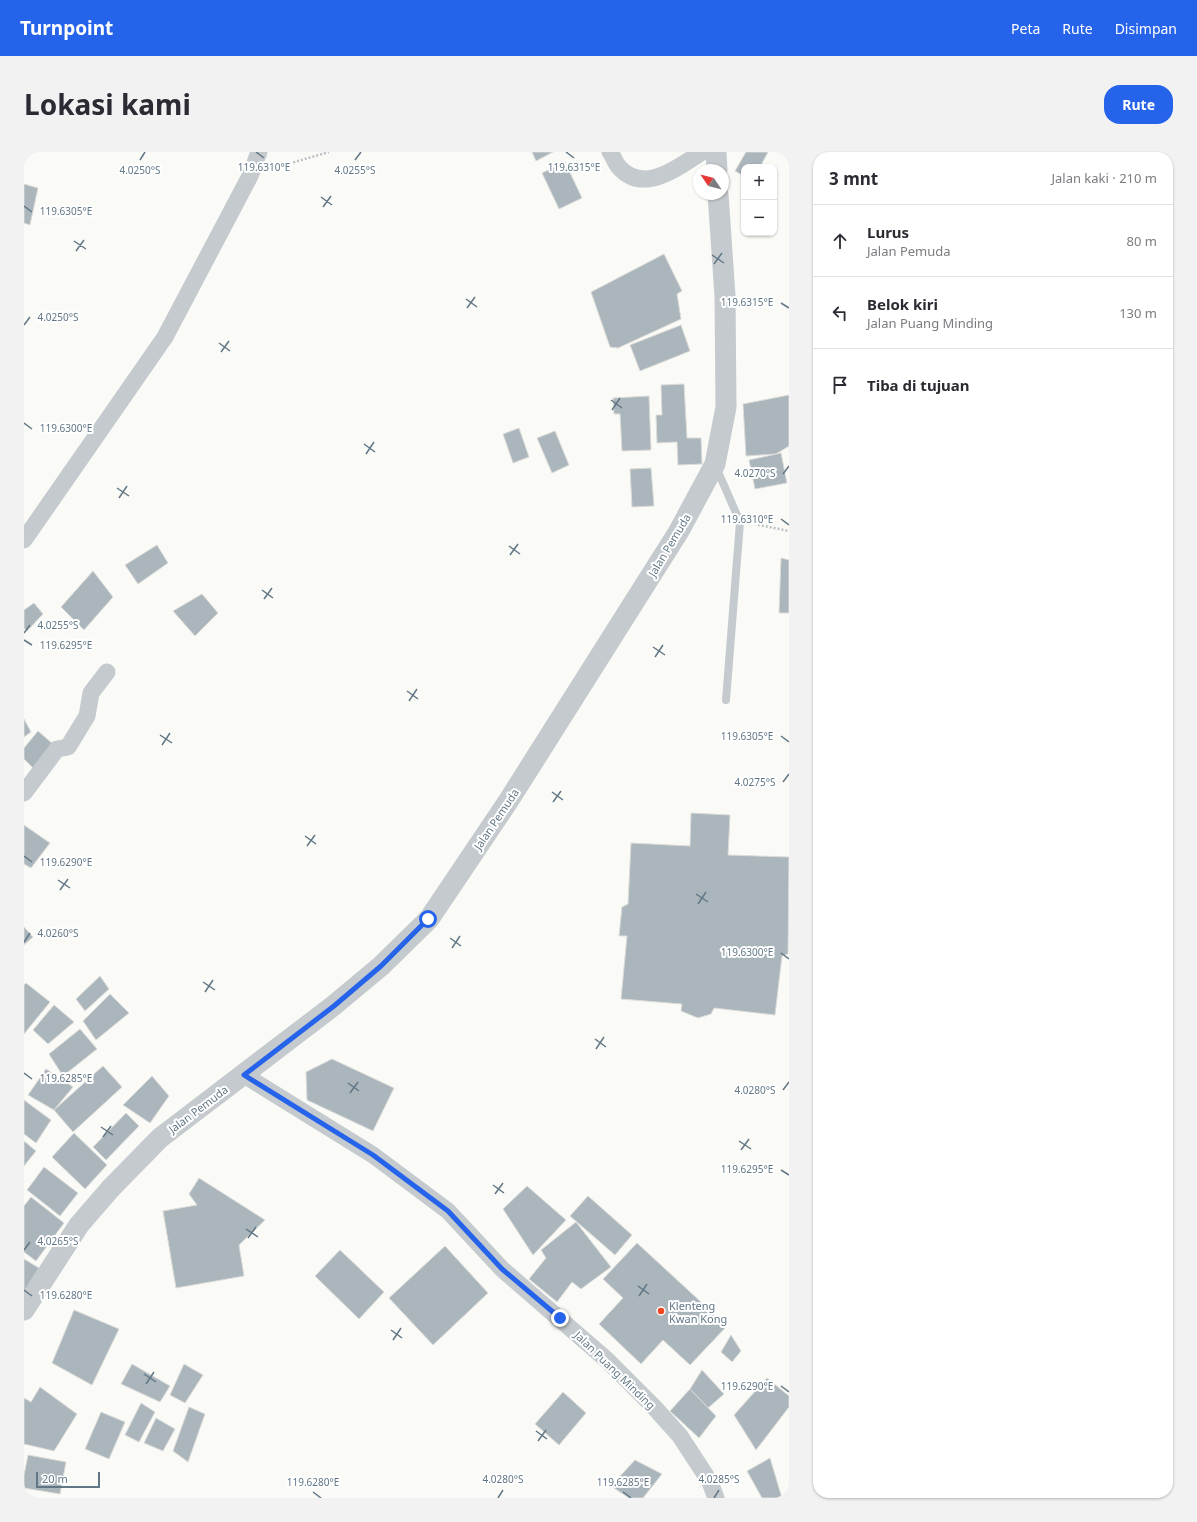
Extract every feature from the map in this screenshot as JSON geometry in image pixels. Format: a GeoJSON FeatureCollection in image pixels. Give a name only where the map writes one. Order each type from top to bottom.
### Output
{"type":"FeatureCollection","features":[{"type":"Feature","properties":{"kind":"street"},"geometry":{"type":"LineString","coordinates":[[24,540],[165,337],[250,176],[259,152]]}},
{"type":"Feature","properties":{"kind":"street"},"geometry":{"type":"LineString","coordinates":[[610,152],[618,165],[624,171],[632,176],[650,179],[672,171],[702,152]]}},
{"type":"Feature","properties":{"kind":"street"},"geometry":{"type":"LineString","coordinates":[[716,152],[717,164]]}},
{"type":"Feature","properties":{"kind":"street","name":"Jalan Pemuda"},"geometry":{"type":"LineString","coordinates":[[24,1310],[79,1225],[111,1188],[160,1138],[334,1006],[381,966],[428,919],[509,800],[679,531],[715,464],[726,407],[725,296],[718,200]]}},
{"type":"Feature","properties":{"kind":"street"},"geometry":{"type":"LineString","coordinates":[[24,793],[57,749],[68,747],[87,716],[91,693],[107,672]]}},
{"type":"Feature","properties":{"kind":"street","name":"Jalan Puang Minding"},"geometry":{"type":"LineString","coordinates":[[244,1075],[373,1155],[448,1211],[502,1269],[607,1360],[654,1407],[680,1436],[710,1482],[716,1498]]}},
{"type":"Feature","properties":{"kind":"lane"},"geometry":{"type":"LineString","coordinates":[[715,464],[740,522],[726,700]]}},
{"type":"Feature","properties":{"kind":"path"},"geometry":{"type":"LineString","coordinates":[[250,176],[329,152]]}},
{"type":"Feature","properties":{"kind":"path"},"geometry":{"type":"LineString","coordinates":[[740,522],[789,531]]}},
{"type":"Feature","properties":{"kind":"building"},"geometry":{"type":"Polygon","coordinates":[[[532,152],[553,152],[536,161],[532,152]]]}},
{"type":"Feature","properties":{"kind":"building"},"geometry":{"type":"Polygon","coordinates":[[[746,152],[768,152],[762,164],[741,164],[741,174],[735,171],[746,152]]]}},
{"type":"Feature","properties":{"kind":"building"},"geometry":{"type":"Polygon","coordinates":[[[565,162],[582,198],[559,209],[542,173],[565,162]]]}},
{"type":"Feature","properties":{"kind":"building"},"geometry":{"type":"Polygon","coordinates":[[[24,184],[38,188],[30,225],[24,223],[24,184]]]}},
{"type":"Feature","properties":{"kind":"building"},"geometry":{"type":"Polygon","coordinates":[[[664,254],[682,291],[677,294],[681,319],[618,348],[610,347],[591,292],[664,254]]]}},
{"type":"Feature","properties":{"kind":"building"},"geometry":{"type":"Polygon","coordinates":[[[681,325],[690,351],[640,371],[630,345],[681,325]]]}},
{"type":"Feature","properties":{"kind":"building"},"geometry":{"type":"Polygon","coordinates":[[[684,384],[687,438],[701,438],[702,464],[678,465],[677,442],[657,443],[656,415],[662,415],[661,385],[684,384]]]}},
{"type":"Feature","properties":{"kind":"building"},"geometry":{"type":"Polygon","coordinates":[[[789,395],[789,446],[776,454],[746,456],[743,404],[789,395]]]}},
{"type":"Feature","properties":{"kind":"building"},"geometry":{"type":"Polygon","coordinates":[[[649,396],[651,450],[622,451],[620,414],[614,414],[613,398],[649,396]]]}},
{"type":"Feature","properties":{"kind":"building"},"geometry":{"type":"Polygon","coordinates":[[[519,428],[529,457],[513,463],[503,434],[519,428]]]}},
{"type":"Feature","properties":{"kind":"building"},"geometry":{"type":"Polygon","coordinates":[[[555,431],[569,465],[552,473],[537,438],[555,431]]]}},
{"type":"Feature","properties":{"kind":"building"},"geometry":{"type":"Polygon","coordinates":[[[781,453],[787,483],[755,489],[749,460],[781,453]]]}},
{"type":"Feature","properties":{"kind":"building"},"geometry":{"type":"Polygon","coordinates":[[[651,468],[654,506],[632,507],[630,469],[651,468]]]}},
{"type":"Feature","properties":{"kind":"building"},"geometry":{"type":"Polygon","coordinates":[[[157,545],[168,563],[138,584],[125,565],[157,545]]]}},
{"type":"Feature","properties":{"kind":"building"},"geometry":{"type":"Polygon","coordinates":[[[781,558],[789,560],[789,613],[779,613],[781,558]]]}},
{"type":"Feature","properties":{"kind":"building"},"geometry":{"type":"Polygon","coordinates":[[[93,571],[113,597],[84,630],[61,607],[93,571]]]}},
{"type":"Feature","properties":{"kind":"building"},"geometry":{"type":"Polygon","coordinates":[[[202,594],[218,613],[195,636],[173,611],[202,594]]]}},
{"type":"Feature","properties":{"kind":"building"},"geometry":{"type":"Polygon","coordinates":[[[34,603],[43,614],[27,631],[24,628],[24,610],[34,603]]]}},
{"type":"Feature","properties":{"kind":"building"},"geometry":{"type":"Polygon","coordinates":[[[24,719],[31,732],[24,737],[24,719]]]}},
{"type":"Feature","properties":{"kind":"building"},"geometry":{"type":"Polygon","coordinates":[[[38,731],[54,745],[34,769],[24,759],[24,748],[38,731]]]}},
{"type":"Feature","properties":{"kind":"building"},"geometry":{"type":"Polygon","coordinates":[[[691,813],[730,815],[728,855],[789,857],[788,954],[782,956],[775,1015],[714,1008],[711,1014],[698,1018],[681,1011],[682,1004],[621,999],[627,936],[619,936],[622,907],[628,904],[631,843],[690,846],[691,813]]]}},
{"type":"Feature","properties":{"kind":"building"},"geometry":{"type":"Polygon","coordinates":[[[24,825],[50,843],[31,868],[24,864],[24,825]]]}},
{"type":"Feature","properties":{"kind":"building"},"geometry":{"type":"Polygon","coordinates":[[[24,927],[33,937],[24,945],[24,927]]]}},
{"type":"Feature","properties":{"kind":"building"},"geometry":{"type":"Polygon","coordinates":[[[100,976],[109,989],[85,1011],[76,999],[100,976]]]}},
{"type":"Feature","properties":{"kind":"building"},"geometry":{"type":"Polygon","coordinates":[[[26,983],[50,1002],[24,1034],[24,985],[26,983]]]}},
{"type":"Feature","properties":{"kind":"building"},"geometry":{"type":"Polygon","coordinates":[[[110,994],[129,1013],[96,1040],[83,1021],[110,994]]]}},
{"type":"Feature","properties":{"kind":"building"},"geometry":{"type":"Polygon","coordinates":[[[54,1005],[74,1022],[48,1044],[33,1030],[54,1005]]]}},
{"type":"Feature","properties":{"kind":"building"},"geometry":{"type":"Polygon","coordinates":[[[80,1029],[97,1049],[63,1076],[49,1054],[80,1029]]]}},
{"type":"Feature","properties":{"kind":"building"},"geometry":{"type":"Polygon","coordinates":[[[332,1059],[394,1088],[373,1131],[307,1100],[306,1072],[332,1059]]]}},
{"type":"Feature","properties":{"kind":"building"},"geometry":{"type":"Polygon","coordinates":[[[103,1066],[122,1087],[73,1132],[54,1110],[103,1066]]]}},
{"type":"Feature","properties":{"kind":"building"},"geometry":{"type":"Polygon","coordinates":[[[46,1069],[73,1087],[54,1110],[28,1095],[46,1069]]]}},
{"type":"Feature","properties":{"kind":"building"},"geometry":{"type":"Polygon","coordinates":[[[152,1076],[169,1096],[150,1123],[123,1105],[152,1076]]]}},
{"type":"Feature","properties":{"kind":"building"},"geometry":{"type":"Polygon","coordinates":[[[24,1100],[51,1120],[36,1143],[24,1134],[24,1100]]]}},
{"type":"Feature","properties":{"kind":"building"},"geometry":{"type":"Polygon","coordinates":[[[126,1113],[139,1126],[106,1160],[93,1147],[126,1113]]]}},
{"type":"Feature","properties":{"kind":"building"},"geometry":{"type":"Polygon","coordinates":[[[74,1133],[107,1165],[85,1189],[52,1157],[74,1133]]]}},
{"type":"Feature","properties":{"kind":"building"},"geometry":{"type":"Polygon","coordinates":[[[24,1141],[36,1151],[24,1166],[24,1141]]]}},
{"type":"Feature","properties":{"kind":"building"},"geometry":{"type":"Polygon","coordinates":[[[44,1167],[78,1193],[60,1216],[27,1190],[44,1167]]]}},
{"type":"Feature","properties":{"kind":"building"},"geometry":{"type":"Polygon","coordinates":[[[199,1178],[265,1220],[239,1245],[244,1276],[176,1288],[163,1211],[197,1205],[189,1194],[199,1178]]]}},
{"type":"Feature","properties":{"kind":"building"},"geometry":{"type":"Polygon","coordinates":[[[527,1186],[566,1220],[533,1255],[503,1209],[527,1186]]]}},
{"type":"Feature","properties":{"kind":"building"},"geometry":{"type":"Polygon","coordinates":[[[588,1196],[632,1235],[615,1255],[570,1216],[588,1196]]]}},
{"type":"Feature","properties":{"kind":"building"},"geometry":{"type":"Polygon","coordinates":[[[31,1197],[64,1223],[36,1261],[24,1252],[24,1206],[31,1197]]]}},
{"type":"Feature","properties":{"kind":"building"},"geometry":{"type":"Polygon","coordinates":[[[576,1222],[611,1267],[581,1289],[572,1282],[557,1302],[529,1279],[546,1258],[541,1250],[576,1222]]]}},
{"type":"Feature","properties":{"kind":"building","name":"Klenteng Kwan Kong"},"geometry":{"type":"Polygon","coordinates":[[[637,1243],[727,1326],[690,1365],[663,1340],[641,1364],[599,1324],[623,1298],[603,1279],[637,1243]]]}},
{"type":"Feature","properties":{"kind":"building"},"geometry":{"type":"Polygon","coordinates":[[[445,1246],[488,1293],[433,1345],[389,1298],[445,1246]]]}},
{"type":"Feature","properties":{"kind":"building"},"geometry":{"type":"Polygon","coordinates":[[[340,1250],[384,1292],[359,1319],[315,1276],[340,1250]]]}},
{"type":"Feature","properties":{"kind":"building"},"geometry":{"type":"Polygon","coordinates":[[[24,1259],[39,1268],[24,1292],[24,1259]]]}},
{"type":"Feature","properties":{"kind":"building"},"geometry":{"type":"Polygon","coordinates":[[[74,1310],[119,1329],[92,1385],[52,1363],[74,1310]]]}},
{"type":"Feature","properties":{"kind":"building"},"geometry":{"type":"Polygon","coordinates":[[[731,1335],[741,1351],[732,1362],[721,1352],[731,1335]]]}},
{"type":"Feature","properties":{"kind":"building"},"geometry":{"type":"Polygon","coordinates":[[[132,1364],[170,1386],[160,1402],[121,1384],[132,1364]]]}},
{"type":"Feature","properties":{"kind":"building"},"geometry":{"type":"Polygon","coordinates":[[[184,1364],[203,1375],[185,1403],[170,1395],[184,1364]]]}},
{"type":"Feature","properties":{"kind":"building"},"geometry":{"type":"Polygon","coordinates":[[[702,1370],[724,1394],[708,1408],[690,1389],[702,1370]]]}},
{"type":"Feature","properties":{"kind":"building"},"geometry":{"type":"Polygon","coordinates":[[[767,1378],[789,1396],[789,1407],[756,1450],[734,1415],[767,1378]]]}},
{"type":"Feature","properties":{"kind":"building"},"geometry":{"type":"Polygon","coordinates":[[[40,1387],[77,1414],[54,1451],[24,1444],[24,1398],[31,1402],[40,1387]]]}},
{"type":"Feature","properties":{"kind":"building"},"geometry":{"type":"Polygon","coordinates":[[[690,1389],[716,1416],[699,1438],[670,1411],[690,1389]]]}},
{"type":"Feature","properties":{"kind":"building"},"geometry":{"type":"Polygon","coordinates":[[[563,1392],[586,1413],[559,1445],[535,1424],[563,1392]]]}},
{"type":"Feature","properties":{"kind":"building"},"geometry":{"type":"Polygon","coordinates":[[[141,1403],[155,1412],[139,1442],[125,1435],[141,1403]]]}},
{"type":"Feature","properties":{"kind":"building"},"geometry":{"type":"Polygon","coordinates":[[[189,1407],[205,1414],[188,1462],[173,1451],[189,1407]]]}},
{"type":"Feature","properties":{"kind":"building"},"geometry":{"type":"Polygon","coordinates":[[[101,1412],[125,1422],[109,1459],[85,1449],[101,1412]]]}},
{"type":"Feature","properties":{"kind":"building"},"geometry":{"type":"Polygon","coordinates":[[[156,1418],[175,1429],[163,1451],[144,1443],[156,1418]]]}},
{"type":"Feature","properties":{"kind":"building"},"geometry":{"type":"Polygon","coordinates":[[[28,1455],[66,1462],[60,1494],[24,1488],[24,1475],[28,1455]]]}},
{"type":"Feature","properties":{"kind":"building"},"geometry":{"type":"Polygon","coordinates":[[[770,1458],[782,1498],[762,1498],[747,1471],[770,1458]]]}},
{"type":"Feature","properties":{"kind":"building"},"geometry":{"type":"Polygon","coordinates":[[[635,1460],[662,1474],[643,1498],[629,1498],[611,1486],[635,1460]]]}},
{"type":"Feature","properties":{"kind":"place","name":"Klenteng Kwan Kong"},"geometry":{"type":"Point","coordinates":[661,1311]}},
{"type":"Feature","properties":{"kind":"route"},"geometry":{"type":"LineString","coordinates":[[428,919],[381,966],[334,1006],[244,1075],[373,1155],[448,1211],[502,1269],[560,1318]]}}]}
